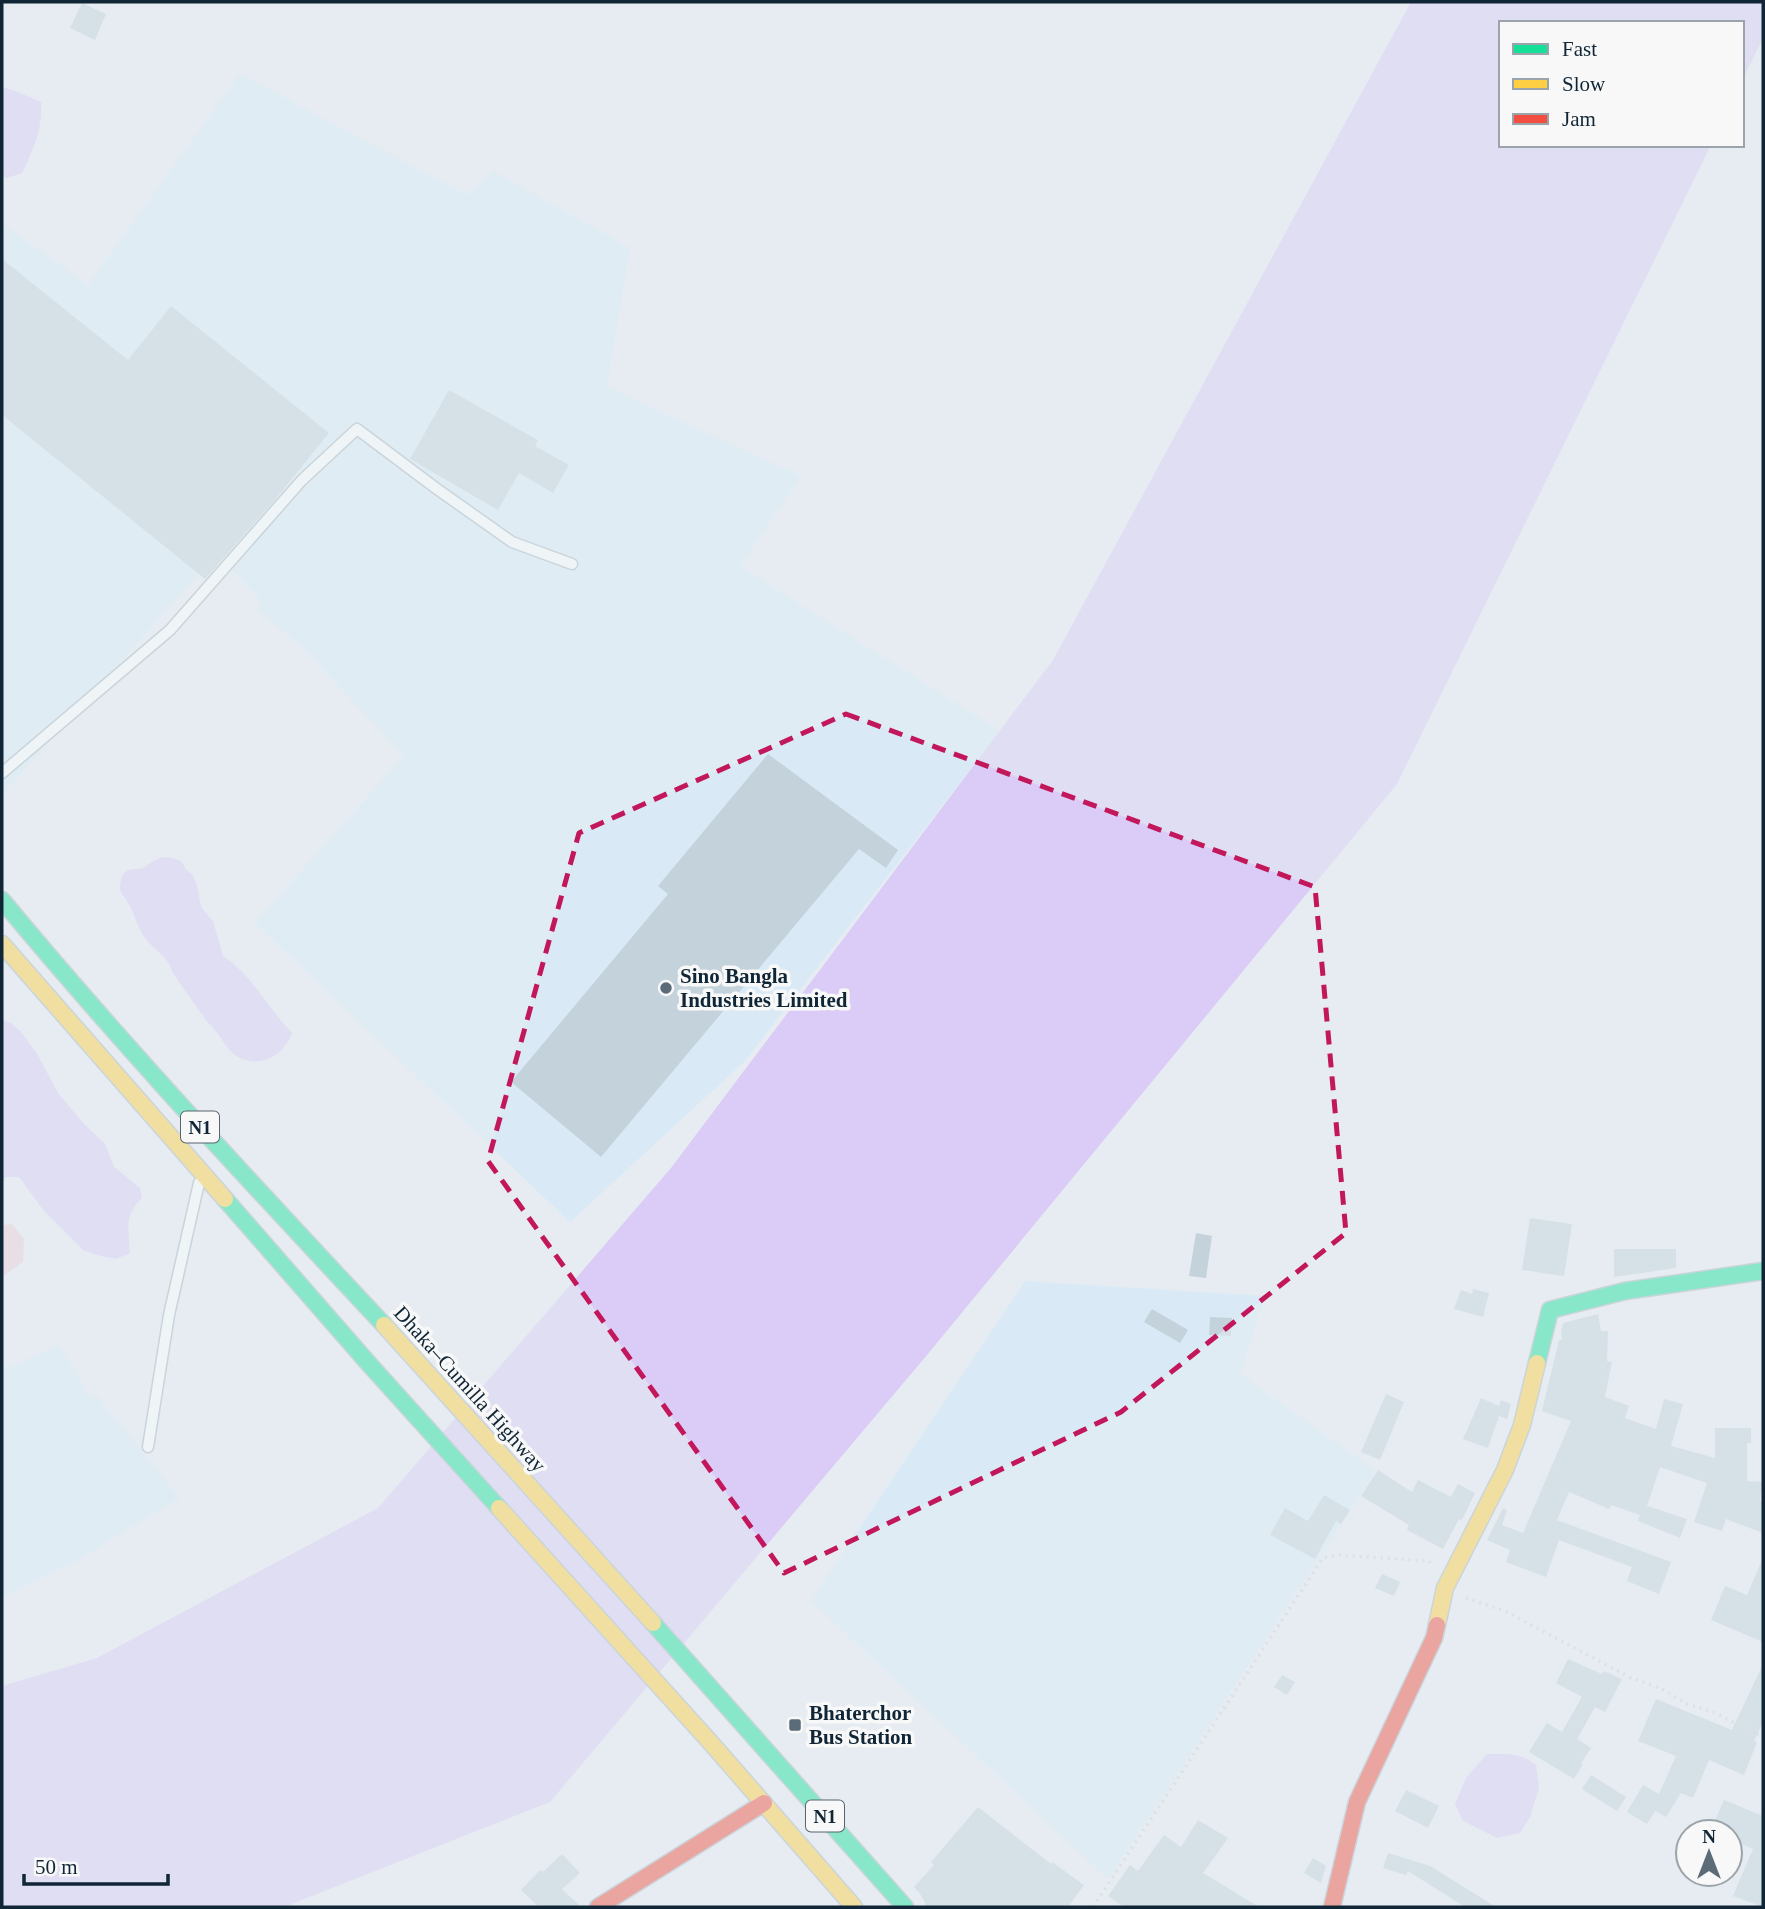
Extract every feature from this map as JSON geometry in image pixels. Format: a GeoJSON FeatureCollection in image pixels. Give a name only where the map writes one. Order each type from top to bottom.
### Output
{"type":"FeatureCollection","features":[{"type":"Feature","properties":{"kind":"main road","name":"Dhaka–Cumilla Highway"},"geometry":{"type":"LineString","coordinates":[[2,900],[60,970],[214,1143],[405,1348],[905,1907]]}},
{"type":"Feature","properties":{"kind":"main road","name":"N1"},"geometry":{"type":"LineString","coordinates":[[2,944],[369,1364],[711,1743],[854,1907]]}},
{"type":"Feature","properties":{"kind":"main road"},"geometry":{"type":"LineString","coordinates":[[1332,1907],[1357,1802],[1434,1638],[1445,1588],[1505,1470],[1522,1425],[1550,1310],[1625,1291],[1763,1271]]}},
{"type":"Feature","properties":{"kind":"main road"},"geometry":{"type":"LineString","coordinates":[[598,1907],[764,1803]]}},
{"type":"Feature","properties":{"kind":"lane"},"geometry":{"type":"LineString","coordinates":[[2,774],[170,630],[302,480],[357,429],[512,542],[572,564]]}},
{"type":"Feature","properties":{"kind":"lane"},"geometry":{"type":"LineString","coordinates":[[148,1447],[169,1315],[202,1173]]}},
{"type":"Feature","properties":{"kind":"highlighted area"},"geometry":{"type":"Polygon","coordinates":[[[846,714],[1315,887],[1346,1233],[1121,1412],[784,1573],[488,1161],[579,833],[846,714]]]}},
{"type":"Feature","properties":{"kind":"shaded area"},"geometry":{"type":"Polygon","coordinates":[[[1411,2],[1763,2],[1763,38],[1744,77],[1744,21],[1499,21],[1499,147],[1710,147],[1397,784],[927,1355],[550,1802],[284,1907],[2,1907],[2,1686],[97,1658],[378,1508],[671,1168],[1053,660],[1411,2]]]}},
{"type":"Feature","properties":{"kind":"shaded area"},"geometry":{"type":"Polygon","coordinates":[[[240,74],[467,195],[493,171],[630,248],[607,387],[801,476],[740,566],[1000,731],[744,1062],[570,1222],[255,923],[404,756],[305,650],[258,609],[263,603],[217,553],[2,795],[2,223],[88,285],[240,74]]]}},
{"type":"Feature","properties":{"kind":"shaded area"},"geometry":{"type":"Polygon","coordinates":[[[2,87],[41,102],[39,130],[30,156],[22,173],[7,178],[2,176],[2,87]]]}},
{"type":"Feature","properties":{"kind":"shaded area"},"geometry":{"type":"Polygon","coordinates":[[[164,857],[182,862],[192,874],[201,907],[213,921],[223,956],[243,973],[292,1033],[283,1048],[271,1058],[255,1061],[233,1054],[208,1023],[172,972],[168,962],[142,934],[121,891],[121,878],[126,871],[143,868],[164,857]]]}},
{"type":"Feature","properties":{"kind":"shaded area"},"geometry":{"type":"Polygon","coordinates":[[[2,1020],[11,1023],[22,1033],[58,1093],[105,1144],[114,1167],[140,1188],[142,1198],[132,1211],[128,1223],[130,1253],[116,1259],[83,1250],[44,1211],[19,1177],[5,1177],[2,1190],[2,1020]]]}},
{"type":"Feature","properties":{"kind":"shaded area"},"geometry":{"type":"Polygon","coordinates":[[[12,1224],[24,1239],[23,1262],[2,1277],[2,1225],[12,1224]]]}},
{"type":"Feature","properties":{"kind":"shaded area"},"geometry":{"type":"Polygon","coordinates":[[[1025,1281],[1265,1296],[1240,1374],[1376,1471],[1108,1879],[811,1601],[1025,1281]]]}},
{"type":"Feature","properties":{"kind":"shaded area"},"geometry":{"type":"Polygon","coordinates":[[[59,1345],[89,1396],[92,1399],[97,1396],[179,1498],[74,1562],[2,1597],[2,1353],[7,1368],[59,1345]]]}},
{"type":"Feature","properties":{"kind":"shaded area"},"geometry":{"type":"Polygon","coordinates":[[[1487,1754],[1518,1756],[1536,1765],[1539,1788],[1530,1817],[1520,1833],[1497,1838],[1463,1821],[1455,1804],[1466,1778],[1487,1754]]]}},
{"type":"Feature","properties":{"kind":"building"},"geometry":{"type":"Polygon","coordinates":[[[82,3],[106,14],[95,40],[70,28],[82,3]]]}},
{"type":"Feature","properties":{"kind":"building"},"geometry":{"type":"Polygon","coordinates":[[[2,259],[128,360],[171,306],[329,433],[205,579],[2,415],[2,259]]]}},
{"type":"Feature","properties":{"kind":"building"},"geometry":{"type":"Polygon","coordinates":[[[449,390],[538,440],[535,446],[569,465],[553,493],[519,473],[498,510],[410,459],[449,390]]]}},
{"type":"Feature","properties":{"kind":"building","name":"Sino Bangla Industries Limited"},"geometry":{"type":"Polygon","coordinates":[[[768,754],[898,850],[886,868],[859,849],[601,1157],[511,1082],[668,894],[658,886],[768,754]]]}},
{"type":"Feature","properties":{"kind":"building"},"geometry":{"type":"Polygon","coordinates":[[[1530,1218],[1572,1224],[1564,1276],[1522,1270],[1530,1218]]]}},
{"type":"Feature","properties":{"kind":"building"},"geometry":{"type":"Polygon","coordinates":[[[1196,1233],[1212,1236],[1206,1278],[1189,1276],[1196,1233]]]}},
{"type":"Feature","properties":{"kind":"building"},"geometry":{"type":"Polygon","coordinates":[[[1614,1249],[1676,1249],[1676,1268],[1614,1277],[1614,1249]]]}},
{"type":"Feature","properties":{"kind":"building"},"geometry":{"type":"Polygon","coordinates":[[[1473,1289],[1489,1293],[1483,1317],[1454,1309],[1461,1290],[1472,1294],[1473,1289]]]}},
{"type":"Feature","properties":{"kind":"building"},"geometry":{"type":"Polygon","coordinates":[[[1152,1309],[1188,1330],[1180,1343],[1144,1322],[1152,1309]]]}},
{"type":"Feature","properties":{"kind":"building"},"geometry":{"type":"Polygon","coordinates":[[[1598,1314],[1601,1331],[1608,1331],[1607,1361],[1612,1362],[1605,1397],[1629,1406],[1625,1418],[1656,1429],[1664,1399],[1683,1404],[1671,1446],[1715,1458],[1715,1428],[1751,1428],[1751,1443],[1747,1443],[1747,1481],[1763,1482],[1760,1500],[1763,1502],[1763,1533],[1726,1519],[1722,1531],[1694,1522],[1707,1483],[1660,1467],[1647,1506],[1687,1519],[1680,1538],[1638,1521],[1640,1515],[1611,1505],[1609,1509],[1569,1492],[1557,1520],[1671,1562],[1659,1594],[1627,1581],[1632,1567],[1559,1540],[1546,1577],[1506,1562],[1510,1550],[1487,1540],[1503,1508],[1507,1510],[1502,1525],[1523,1533],[1571,1421],[1542,1411],[1559,1340],[1562,1340],[1563,1323],[1598,1314]]]}},
{"type":"Feature","properties":{"kind":"building"},"geometry":{"type":"Polygon","coordinates":[[[1210,1317],[1232,1318],[1231,1336],[1209,1335],[1210,1317]]]}},
{"type":"Feature","properties":{"kind":"building"},"geometry":{"type":"Polygon","coordinates":[[[1386,1394],[1404,1402],[1380,1460],[1361,1452],[1386,1394]]]}},
{"type":"Feature","properties":{"kind":"building"},"geometry":{"type":"Polygon","coordinates":[[[1481,1398],[1499,1406],[1501,1400],[1511,1404],[1507,1419],[1499,1416],[1488,1448],[1463,1439],[1481,1398]]]}},
{"type":"Feature","properties":{"kind":"building"},"geometry":{"type":"Polygon","coordinates":[[[1378,1470],[1412,1492],[1418,1480],[1451,1497],[1458,1484],[1475,1493],[1462,1520],[1459,1519],[1443,1549],[1407,1530],[1409,1525],[1361,1496],[1378,1470]]]}},
{"type":"Feature","properties":{"kind":"building"},"geometry":{"type":"Polygon","coordinates":[[[1324,1495],[1350,1510],[1341,1524],[1336,1521],[1315,1559],[1270,1535],[1285,1508],[1308,1521],[1324,1495]]]}},
{"type":"Feature","properties":{"kind":"building"},"geometry":{"type":"Polygon","coordinates":[[[1763,1558],[1763,1642],[1711,1620],[1725,1586],[1747,1595],[1763,1558]]]}},
{"type":"Feature","properties":{"kind":"building"},"geometry":{"type":"Polygon","coordinates":[[[1382,1574],[1400,1582],[1394,1596],[1375,1588],[1382,1574]]]}},
{"type":"Feature","properties":{"kind":"building"},"geometry":{"type":"Polygon","coordinates":[[[1568,1659],[1602,1674],[1604,1671],[1622,1679],[1605,1712],[1595,1707],[1577,1739],[1591,1748],[1574,1779],[1529,1752],[1547,1723],[1562,1732],[1582,1697],[1556,1683],[1568,1659]]]}},
{"type":"Feature","properties":{"kind":"building"},"geometry":{"type":"Polygon","coordinates":[[[1763,1664],[1763,1722],[1744,1775],[1709,1760],[1693,1798],[1681,1793],[1666,1817],[1655,1811],[1647,1824],[1627,1812],[1643,1785],[1659,1794],[1676,1756],[1638,1741],[1656,1699],[1732,1730],[1763,1664]]]}},
{"type":"Feature","properties":{"kind":"building"},"geometry":{"type":"Polygon","coordinates":[[[1282,1675],[1295,1682],[1287,1695],[1274,1687],[1282,1675]]]}},
{"type":"Feature","properties":{"kind":"building"},"geometry":{"type":"Polygon","coordinates":[[[1591,1775],[1626,1797],[1617,1811],[1582,1789],[1591,1775]]]}},
{"type":"Feature","properties":{"kind":"building"},"geometry":{"type":"Polygon","coordinates":[[[1406,1790],[1439,1806],[1428,1828],[1395,1811],[1406,1790]]]}},
{"type":"Feature","properties":{"kind":"building"},"geometry":{"type":"Polygon","coordinates":[[[1724,1800],[1763,1816],[1763,1907],[1733,1896],[1736,1888],[1744,1888],[1744,1870],[1753,1849],[1744,1845],[1744,1818],[1716,1818],[1724,1800]]]}},
{"type":"Feature","properties":{"kind":"building"},"geometry":{"type":"Polygon","coordinates":[[[978,1807],[1051,1864],[1052,1862],[1084,1885],[1068,1907],[925,1907],[925,1902],[914,1887],[934,1865],[931,1862],[978,1807]]]}},
{"type":"Feature","properties":{"kind":"building"},"geometry":{"type":"Polygon","coordinates":[[[1198,1820],[1228,1838],[1203,1873],[1259,1907],[1124,1907],[1108,1896],[1130,1865],[1138,1871],[1164,1835],[1181,1847],[1198,1820]]]}},
{"type":"Feature","properties":{"kind":"building"},"geometry":{"type":"Polygon","coordinates":[[[1388,1853],[1430,1866],[1496,1907],[1465,1907],[1408,1871],[1406,1875],[1383,1868],[1388,1853]]]}},
{"type":"Feature","properties":{"kind":"building"},"geometry":{"type":"Polygon","coordinates":[[[562,1854],[580,1873],[562,1889],[581,1907],[539,1907],[521,1890],[540,1870],[543,1872],[562,1854]]]}},
{"type":"Feature","properties":{"kind":"building"},"geometry":{"type":"Polygon","coordinates":[[[1313,1858],[1326,1866],[1321,1883],[1304,1873],[1313,1858]]]}},
{"type":"Feature","properties":{"kind":"traffic: fast"},"geometry":{"type":"LineString","coordinates":[[2,900],[142,1062],[384,1325]]}},
{"type":"Feature","properties":{"kind":"traffic: fast"},"geometry":{"type":"LineString","coordinates":[[225,1199],[499,1508]]}},
{"type":"Feature","properties":{"kind":"traffic: fast"},"geometry":{"type":"LineString","coordinates":[[1537,1363],[1550,1310],[1625,1291],[1763,1271]]}},
{"type":"Feature","properties":{"kind":"traffic: fast"},"geometry":{"type":"LineString","coordinates":[[653,1623],[905,1907]]}},
{"type":"Feature","properties":{"kind":"traffic: slow"},"geometry":{"type":"LineString","coordinates":[[2,944],[225,1199]]}},
{"type":"Feature","properties":{"kind":"traffic: slow"},"geometry":{"type":"LineString","coordinates":[[384,1325],[653,1623]]}},
{"type":"Feature","properties":{"kind":"traffic: slow"},"geometry":{"type":"LineString","coordinates":[[1437,1625],[1445,1588],[1505,1470],[1522,1425],[1537,1363]]}},
{"type":"Feature","properties":{"kind":"traffic: slow"},"geometry":{"type":"LineString","coordinates":[[499,1508],[711,1743],[854,1907]]}},
{"type":"Feature","properties":{"kind":"traffic: jam"},"geometry":{"type":"LineString","coordinates":[[1332,1907],[1357,1802],[1434,1638],[1437,1625]]}},
{"type":"Feature","properties":{"kind":"traffic: jam"},"geometry":{"type":"LineString","coordinates":[[598,1907],[764,1803]]}},
{"type":"Feature","properties":{"kind":"place","name":"Sino Bangla Industries Limited"},"geometry":{"type":"Point","coordinates":[666,988]}},
{"type":"Feature","properties":{"kind":"place","name":"Bhaterchor Bus Station"},"geometry":{"type":"Point","coordinates":[795,1725]}}]}
